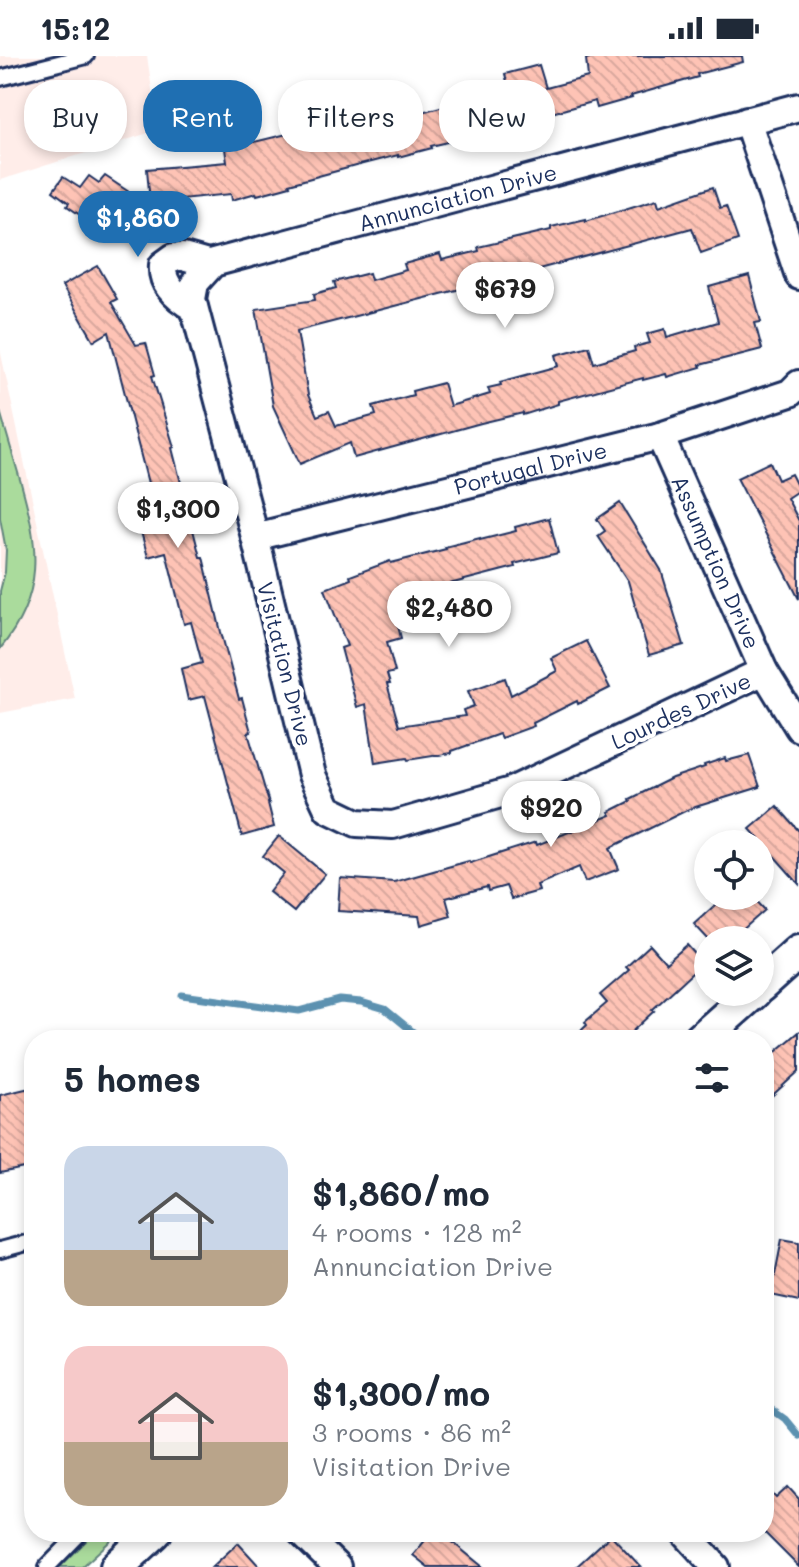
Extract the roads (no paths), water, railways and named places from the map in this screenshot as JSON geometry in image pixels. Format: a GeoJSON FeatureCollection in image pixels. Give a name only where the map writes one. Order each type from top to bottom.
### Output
{"type":"FeatureCollection","features":[{"type":"Feature","properties":{"kind":"street","name":"Annunciation Drive"},"geometry":{"type":"LineString","coordinates":[[200,285],[228,258],[799,107]]}},
{"type":"Feature","properties":{"kind":"street"},"geometry":{"type":"LineString","coordinates":[[747,120],[799,276]]}},
{"type":"Feature","properties":{"kind":"street","name":"Visitation Drive"},"geometry":{"type":"LineString","coordinates":[[200,285],[255,537],[312,775],[328,809]]}},
{"type":"Feature","properties":{"kind":"street","name":"Portugal Drive"},"geometry":{"type":"LineString","coordinates":[[255,537],[660,436],[790,393],[799,384]]}},
{"type":"Feature","properties":{"kind":"street","name":"Assumption Drive"},"geometry":{"type":"LineString","coordinates":[[660,436],[764,671],[799,728]]}},
{"type":"Feature","properties":{"kind":"street","name":"Lourdes Drive"},"geometry":{"type":"LineString","coordinates":[[328,809],[357,823],[393,825],[511,791],[764,671]]}},
{"type":"Feature","properties":{"kind":"street"},"geometry":{"type":"LineString","coordinates":[[774,973],[799,951]]}},
{"type":"Feature","properties":{"kind":"street"},"geometry":{"type":"LineString","coordinates":[[711,1030],[738,1006]]}},
{"type":"Feature","properties":{"kind":"street"},"geometry":{"type":"LineString","coordinates":[[117,1567],[144,1542]]}},
{"type":"Feature","properties":{"kind":"street"},"geometry":{"type":"LineString","coordinates":[[311,1542],[337,1567]]}},
{"type":"Feature","properties":{"kind":"street"},"geometry":{"type":"LineString","coordinates":[[693,1542],[716,1567]]}},
{"type":"Feature","properties":{"kind":"lane"},"geometry":{"type":"LineString","coordinates":[[0,78],[86,56]]}},
{"type":"Feature","properties":{"kind":"lane"},"geometry":{"type":"LineString","coordinates":[[0,1250],[24,1244]]}},
{"type":"Feature","properties":{"kind":"lane"},"geometry":{"type":"LineString","coordinates":[[47,1567],[71,1542]]}},
{"type":"Feature","properties":{"kind":"waterway"},"geometry":{"type":"LineString","coordinates":[[182,995],[299,1011],[340,1000],[361,1002],[385,1009],[411,1030]]}},
{"type":"Feature","properties":{"kind":"waterway"},"geometry":{"type":"LineString","coordinates":[[774,1411],[799,1436]]}}]}
